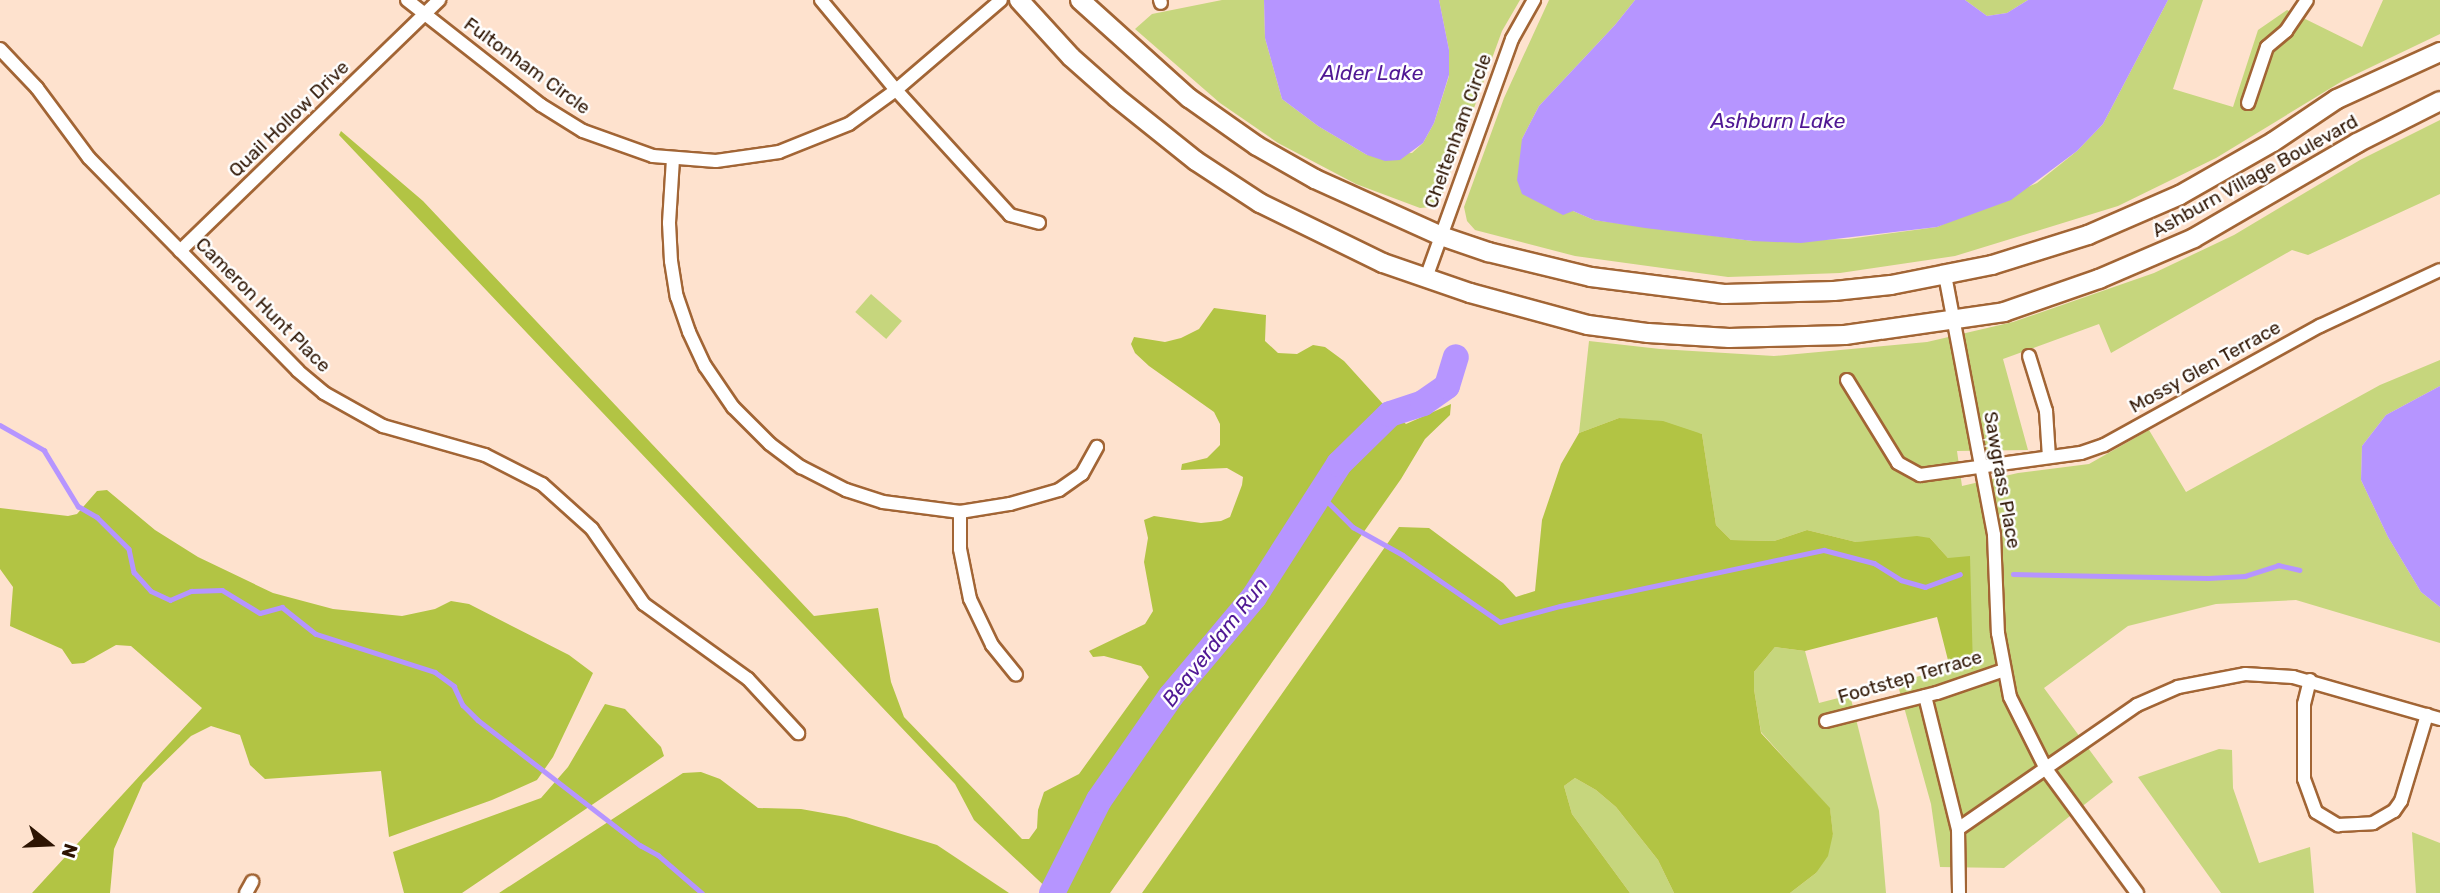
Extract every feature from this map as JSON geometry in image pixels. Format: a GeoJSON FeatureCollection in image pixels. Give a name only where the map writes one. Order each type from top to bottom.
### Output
{"type":"FeatureCollection","features":[{"type":"Feature","properties":{"kind":"main road","name":"Ashburn Village Boulevard"},"geometry":{"type":"LineString","coordinates":[[1018,0],[1071,57],[1196,161],[1260,203],[1327,238],[1426,278],[1538,313],[1588,325],[1648,332],[1788,338],[1845,335],[2004,312],[2146,260],[2240,213],[2357,143],[2440,101]]}},
{"type":"Feature","properties":{"kind":"main road","name":"Ashburn Village Boulevard"},"geometry":{"type":"LineString","coordinates":[[1080,0],[1170,82],[1257,146],[1315,179],[1441,236],[1508,257],[1591,277],[1724,293],[1834,290],[1945,275],[1992,265],[2088,235],[2134,216],[2225,171],[2337,99],[2440,52]]}},
{"type":"Feature","properties":{"kind":"street","name":"Fultonham Circle"},"geometry":{"type":"LineString","coordinates":[[407,0],[562,119],[606,141],[673,159],[716,161],[753,158],[803,145],[849,124],[896,90],[1001,0]]}},
{"type":"Feature","properties":{"kind":"street","name":"Quail Hollow Drive"},"geometry":{"type":"LineString","coordinates":[[180,251],[439,0]]}},
{"type":"Feature","properties":{"kind":"street"},"geometry":{"type":"LineString","coordinates":[[821,0],[896,90],[1010,215],[1039,223]]}},
{"type":"Feature","properties":{"kind":"street","name":"Cheltenham Circle"},"geometry":{"type":"LineString","coordinates":[[1426,278],[1512,39],[1534,0]]}},
{"type":"Feature","properties":{"kind":"street"},"geometry":{"type":"LineString","coordinates":[[2248,103],[2267,47],[2287,31],[2307,0]]}},
{"type":"Feature","properties":{"kind":"street","name":"Cameron Hunt Place"},"geometry":{"type":"LineString","coordinates":[[0,49],[37,88],[89,158],[298,371],[344,405],[393,430],[485,455],[514,468],[559,498],[592,529],[644,604],[748,679],[798,733]]}},
{"type":"Feature","properties":{"kind":"street"},"geometry":{"type":"LineString","coordinates":[[673,159],[669,223],[671,261],[677,297],[705,366],[733,407],[770,444],[801,467],[835,485],[883,502],[960,512],[1010,505],[1059,489],[1082,474],[1097,447]]}},
{"type":"Feature","properties":{"kind":"street","name":"Mossy Glen Terrace"},"geometry":{"type":"LineString","coordinates":[[1847,380],[1898,463],[1908,471],[1932,475],[1979,464],[2081,453],[2104,445],[2320,326],[2440,270]]}},
{"type":"Feature","properties":{"kind":"street","name":"Sawgrass Place"},"geometry":{"type":"LineString","coordinates":[[1945,275],[1994,535],[1998,634],[2004,670],[2020,720],[2046,769],[2137,893]]}},
{"type":"Feature","properties":{"kind":"street"},"geometry":{"type":"LineString","coordinates":[[2029,356],[2046,411],[2049,457]]}},
{"type":"Feature","properties":{"kind":"street"},"geometry":{"type":"LineString","coordinates":[[960,512],[960,549],[970,599],[992,645],[1016,676]]}},
{"type":"Feature","properties":{"kind":"street","name":"Footstep Terrace"},"geometry":{"type":"LineString","coordinates":[[1826,721],[1925,696],[2004,670]]}},
{"type":"Feature","properties":{"kind":"street"},"geometry":{"type":"LineString","coordinates":[[1958,829],[2137,705],[2167,690],[2245,674],[2309,680],[2434,717],[2401,801],[2394,811],[2373,823],[2338,825],[2316,812],[2304,779],[2304,704],[2309,680]]}},
{"type":"Feature","properties":{"kind":"street"},"geometry":{"type":"LineString","coordinates":[[1925,696],[1958,829],[1959,893]]}},
{"type":"Feature","properties":{"kind":"green space"},"geometry":{"type":"Polygon","coordinates":[[[1222,0],[1264,0],[1265,38],[1282,99],[1318,126],[1367,155],[1412,153],[1423,143],[1434,123],[1449,76],[1449,50],[1439,0],[1520,0],[1502,31],[1442,196],[1431,207],[1420,208],[1356,184],[1278,143],[1220,103],[1135,29],[1152,14],[1222,0]]]}},
{"type":"Feature","properties":{"kind":"green space"},"geometry":{"type":"Polygon","coordinates":[[[1549,0],[1635,0],[1539,106],[1522,139],[1573,211],[1594,220],[1753,241],[1848,239],[1937,227],[2037,183],[2077,151],[2103,124],[2168,0],[2203,0],[2173,89],[2233,107],[2258,30],[2287,10],[2362,47],[2383,0],[2440,0],[2440,34],[2344,80],[2216,158],[2118,206],[1955,256],[1840,273],[1728,277],[1575,256],[1475,230],[1467,221],[1464,207],[1504,98],[1549,0]]]}},
{"type":"Feature","properties":{"kind":"green space"},"geometry":{"type":"Polygon","coordinates":[[[1965,0],[2028,0],[2007,13],[1987,16],[1965,0]]]}},
{"type":"Feature","properties":{"kind":"green space"},"geometry":{"type":"Polygon","coordinates":[[[2440,120],[2440,194],[2308,255],[2292,250],[2111,353],[2099,324],[2003,359],[2028,450],[1957,451],[1962,486],[2018,473],[2089,464],[2149,430],[2186,492],[2380,385],[2440,360],[2440,386],[2386,415],[2362,446],[2361,480],[2388,537],[2421,592],[2440,607],[2440,643],[2296,600],[2216,604],[2128,626],[2044,688],[2113,782],[2004,868],[1940,867],[1931,804],[1897,682],[1950,668],[1973,668],[1948,558],[1930,538],[1856,542],[1807,530],[1774,541],[1731,540],[1716,525],[1702,434],[1619,418],[1579,433],[1589,341],[1660,349],[1774,356],[1927,342],[2013,322],[2154,273],[2234,235],[2360,160],[2440,120]]]}},
{"type":"Feature","properties":{"kind":"green space"},"geometry":{"type":"Polygon","coordinates":[[[341,131],[423,201],[814,616],[878,608],[891,682],[904,717],[1022,839],[1029,839],[1037,828],[1038,810],[1044,792],[1079,774],[1149,677],[1141,666],[1104,656],[1093,657],[1089,651],[1145,624],[1153,611],[1144,562],[1148,538],[1144,520],[1154,516],[1201,523],[1221,521],[1230,517],[1242,485],[1243,477],[1227,468],[1181,470],[1182,464],[1207,458],[1220,445],[1220,424],[1214,412],[1135,353],[1131,344],[1134,337],[1165,342],[1181,338],[1199,329],[1214,308],[1266,315],[1265,341],[1278,353],[1297,354],[1313,345],[1325,347],[1344,361],[1383,404],[1406,424],[1451,404],[1450,415],[1425,439],[1401,479],[1110,893],[1052,893],[974,820],[955,784],[339,135],[341,131]]]}},
{"type":"Feature","properties":{"kind":"green space"},"geometry":{"type":"Polygon","coordinates":[[[871,294],[902,321],[886,339],[855,312],[871,294]]]}},
{"type":"Feature","properties":{"kind":"green space"},"geometry":{"type":"Polygon","coordinates":[[[1619,418],[1663,421],[1702,434],[1716,525],[1731,540],[1774,541],[1807,530],[1856,542],[1917,536],[1930,538],[1948,558],[1970,556],[1973,669],[1950,668],[1937,617],[1805,651],[1775,647],[1754,672],[1761,733],[1830,808],[1833,834],[1828,856],[1816,873],[1790,893],[1674,893],[1658,860],[1616,807],[1596,790],[1575,778],[1564,786],[1572,814],[1630,893],[1142,893],[1399,527],[1429,528],[1503,583],[1516,597],[1535,591],[1542,520],[1561,464],[1579,433],[1619,418]]]}},
{"type":"Feature","properties":{"kind":"green space"},"geometry":{"type":"Polygon","coordinates":[[[107,490],[155,530],[198,557],[273,593],[333,609],[402,616],[435,609],[451,601],[469,604],[569,655],[593,673],[553,757],[537,780],[492,800],[389,837],[381,771],[265,779],[250,765],[240,735],[211,726],[191,736],[143,783],[114,849],[110,893],[32,893],[202,708],[131,646],[116,645],[84,663],[72,664],[62,649],[10,626],[13,587],[0,569],[0,508],[68,516],[77,514],[97,491],[107,490]]]}},
{"type":"Feature","properties":{"kind":"green space"},"geometry":{"type":"Polygon","coordinates":[[[1775,647],[1805,651],[1819,703],[1850,695],[1879,811],[1886,893],[1790,893],[1816,873],[1833,834],[1830,809],[1761,732],[1754,672],[1775,647]]]}},
{"type":"Feature","properties":{"kind":"green space"},"geometry":{"type":"Polygon","coordinates":[[[605,704],[625,709],[661,747],[664,756],[462,893],[404,893],[393,852],[541,798],[568,767],[605,704]]]}},
{"type":"Feature","properties":{"kind":"green space"},"geometry":{"type":"Polygon","coordinates":[[[2219,749],[2232,750],[2233,788],[2259,863],[2310,847],[2314,893],[2221,893],[2138,777],[2219,749]]]}},
{"type":"Feature","properties":{"kind":"green space"},"geometry":{"type":"Polygon","coordinates":[[[701,772],[720,779],[758,808],[801,809],[846,817],[937,845],[1009,893],[499,893],[683,773],[701,772]]]}},
{"type":"Feature","properties":{"kind":"green space"},"geometry":{"type":"Polygon","coordinates":[[[1575,778],[1596,790],[1616,807],[1658,860],[1674,893],[1630,893],[1572,814],[1564,786],[1575,778]]]}},
{"type":"Feature","properties":{"kind":"green space"},"geometry":{"type":"Polygon","coordinates":[[[2412,832],[2440,843],[2440,893],[2416,893],[2412,832]]]}},
{"type":"Feature","properties":{"kind":"water","name":"Alder Lake"},"geometry":{"type":"Polygon","coordinates":[[[1264,0],[1439,0],[1449,50],[1449,75],[1434,123],[1423,143],[1400,160],[1385,161],[1367,155],[1318,126],[1282,99],[1265,38],[1264,0]]]}},
{"type":"Feature","properties":{"kind":"water","name":"Ashburn Lake"},"geometry":{"type":"Polygon","coordinates":[[[1635,0],[1965,0],[1987,16],[2007,13],[2028,0],[2168,0],[2103,124],[2077,151],[2011,200],[1937,227],[1801,243],[1753,241],[1645,228],[1594,220],[1573,211],[1563,215],[1522,194],[1517,180],[1522,139],[1539,106],[1635,0]]]}},
{"type":"Feature","properties":{"kind":"water"},"geometry":{"type":"Polygon","coordinates":[[[2440,386],[2440,607],[2421,592],[2388,537],[2361,480],[2362,446],[2386,415],[2440,386]]]}},
{"type":"Feature","properties":{"kind":"waterway","name":"Beaverdam Run"},"geometry":{"type":"LineString","coordinates":[[1052,893],[1099,800],[1171,696],[1254,597],[1339,464],[1390,414],[1423,403],[1447,386],[1456,357]]}},
{"type":"Feature","properties":{"kind":"waterway"},"geometry":{"type":"LineString","coordinates":[[0,425],[44,450],[78,506],[97,517],[129,549],[134,572],[151,591],[170,600],[191,591],[222,590],[260,613],[282,607],[316,634],[435,672],[454,686],[463,705],[478,720],[640,845],[658,855],[702,893]]}},
{"type":"Feature","properties":{"kind":"waterway"},"geometry":{"type":"LineString","coordinates":[[1320,494],[1353,527],[1403,555],[1500,622],[1560,606],[1824,550],[1874,563],[1901,580],[1925,587],[1960,574]]}},
{"type":"Feature","properties":{"kind":"waterway"},"geometry":{"type":"LineString","coordinates":[[2013,574],[2208,578],[2245,576],[2278,565],[2299,570]]}}]}
